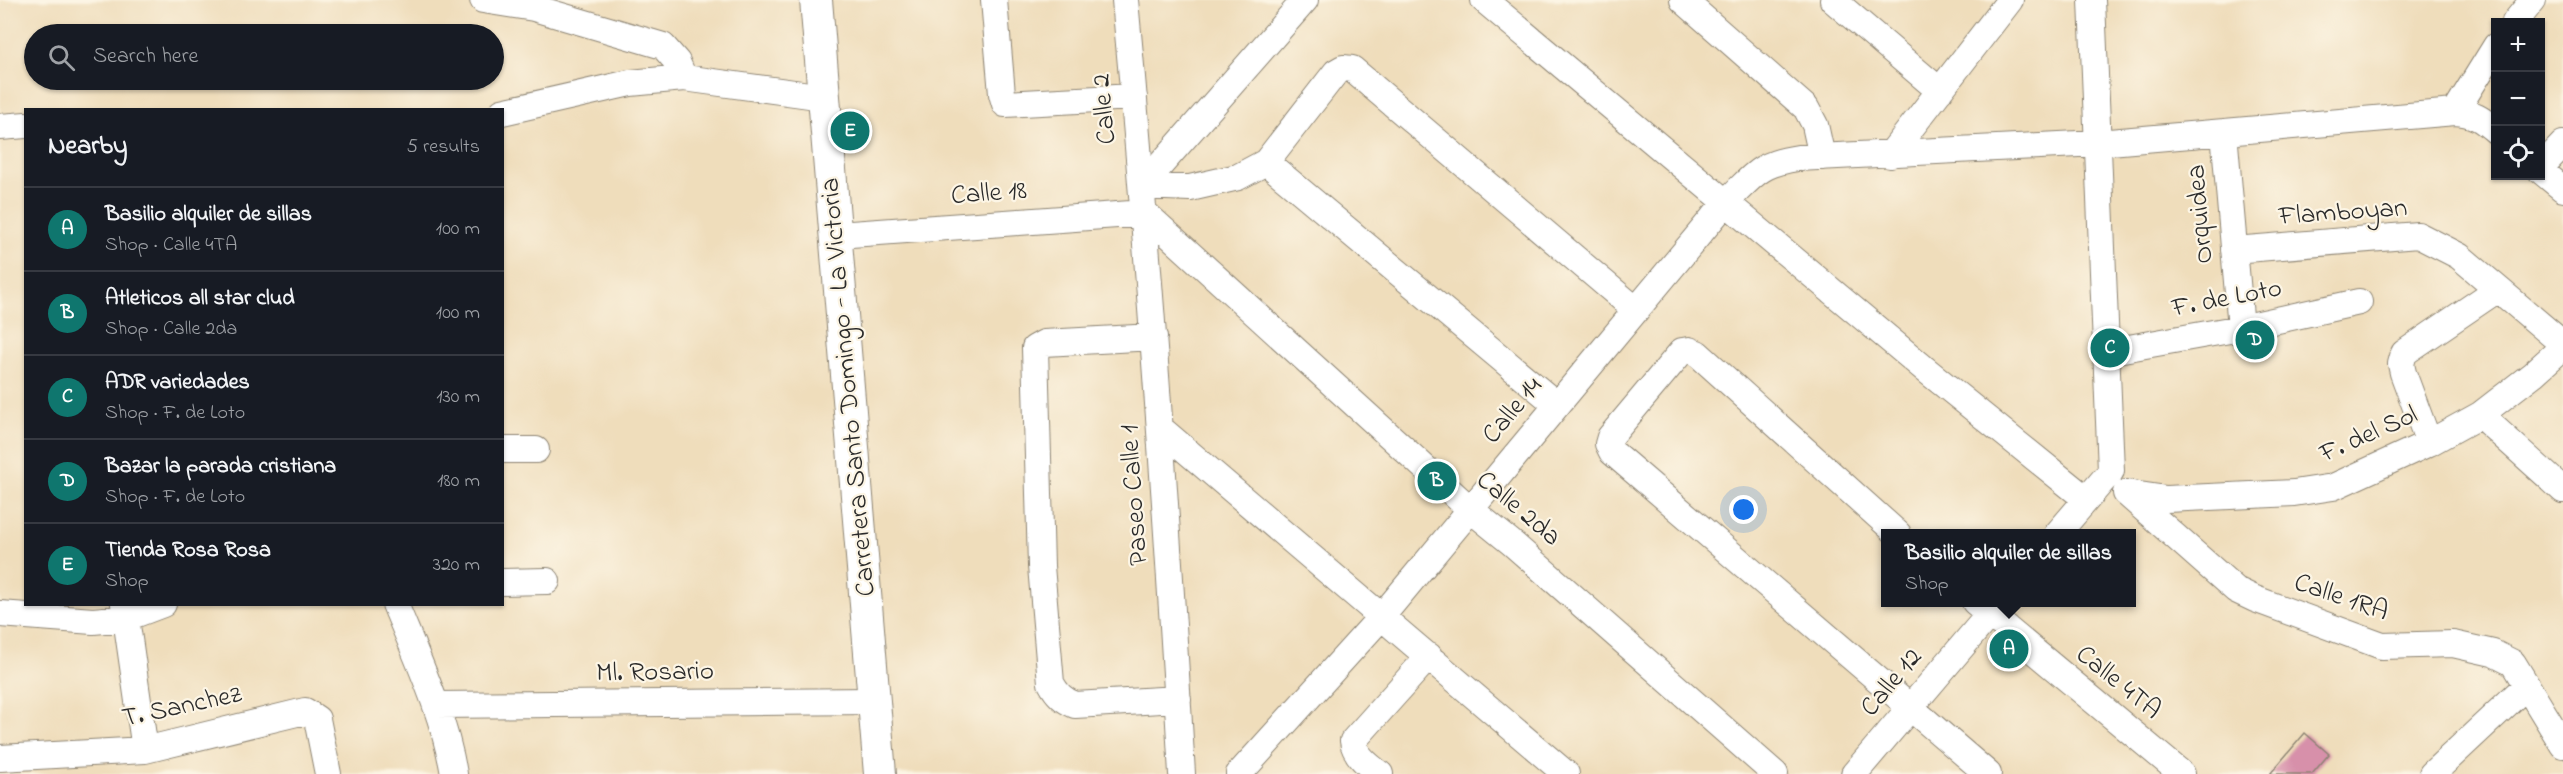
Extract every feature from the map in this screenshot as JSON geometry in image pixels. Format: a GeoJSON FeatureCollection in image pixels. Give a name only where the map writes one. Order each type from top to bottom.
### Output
{"type":"FeatureCollection","features":[{"type":"Feature","properties":{"kind":"main road","name":"Carretera Santo Domingo - La Victoria"},"geometry":{"type":"LineString","coordinates":[[816,0],[880,774]]}},
{"type":"Feature","properties":{"kind":"street"},"geometry":{"type":"LineString","coordinates":[[483,0],[534,8],[663,46],[677,62],[684,78]]}},
{"type":"Feature","properties":{"kind":"street"},"geometry":{"type":"LineString","coordinates":[[994,0],[1002,94],[1005,104],[1134,97]]}},
{"type":"Feature","properties":{"kind":"street","name":"Calle 2"},"geometry":{"type":"LineString","coordinates":[[1125,0],[1145,213]]}},
{"type":"Feature","properties":{"kind":"street"},"geometry":{"type":"LineString","coordinates":[[1142,186],[1305,0]]}},
{"type":"Feature","properties":{"kind":"street","name":"F. del Sol"},"geometry":{"type":"LineString","coordinates":[[1484,0],[1926,370],[2099,484],[2126,493],[2166,500],[2294,493],[2333,487],[2429,443],[2480,415],[2533,374],[2563,346]]}},
{"type":"Feature","properties":{"kind":"street"},"geometry":{"type":"LineString","coordinates":[[1683,0],[1806,108],[1815,125],[1822,157],[2098,143],[2455,112],[2469,112],[2491,127]]}},
{"type":"Feature","properties":{"kind":"street"},"geometry":{"type":"LineString","coordinates":[[1833,0],[1940,91]]}},
{"type":"Feature","properties":{"kind":"street"},"geometry":{"type":"LineString","coordinates":[[2062,529],[2099,484],[2106,352],[2092,0]]}},
{"type":"Feature","properties":{"kind":"street"},"geometry":{"type":"LineString","coordinates":[[2518,18],[2534,0]]}},
{"type":"Feature","properties":{"kind":"street"},"geometry":{"type":"LineString","coordinates":[[1890,155],[1940,91],[2000,4]]}},
{"type":"Feature","properties":{"kind":"street"},"geometry":{"type":"LineString","coordinates":[[2455,112],[2491,54]]}},
{"type":"Feature","properties":{"kind":"street"},"geometry":{"type":"LineString","coordinates":[[1142,186],[1190,188],[1238,177],[1266,162],[1335,72],[1343,68],[1352,69],[1636,310]]}},
{"type":"Feature","properties":{"kind":"street"},"geometry":{"type":"LineString","coordinates":[[504,112],[630,83],[684,78],[824,97]]}},
{"type":"Feature","properties":{"kind":"street"},"geometry":{"type":"LineString","coordinates":[[0,127],[24,125]]}},
{"type":"Feature","properties":{"kind":"street","name":"Orquidea"},"geometry":{"type":"LineString","coordinates":[[2224,132],[2241,328]]}},
{"type":"Feature","properties":{"kind":"street"},"geometry":{"type":"LineString","coordinates":[[2545,164],[2563,144]]}},
{"type":"Feature","properties":{"kind":"street","name":"Calle 14"},"geometry":{"type":"LineString","coordinates":[[1239,774],[1382,616],[1726,202],[1761,168],[1779,161],[1822,157]]}},
{"type":"Feature","properties":{"kind":"street"},"geometry":{"type":"LineString","coordinates":[[1266,162],[1557,405]]}},
{"type":"Feature","properties":{"kind":"street"},"geometry":{"type":"LineString","coordinates":[[2545,173],[2563,189]]}},
{"type":"Feature","properties":{"kind":"street","name":"Calle 18"},"geometry":{"type":"LineString","coordinates":[[837,235],[1145,213]]}},
{"type":"Feature","properties":{"kind":"street","name":"Paseo Calle 1"},"geometry":{"type":"LineString","coordinates":[[1145,213],[1182,774]]}},
{"type":"Feature","properties":{"kind":"street","name":"Calle 2da"},"geometry":{"type":"LineString","coordinates":[[1145,213],[1470,509],[1513,543],[1775,774]]}},
{"type":"Feature","properties":{"kind":"street","name":"Flamboyan"},"geometry":{"type":"LineString","coordinates":[[2234,250],[2418,236],[2459,256],[2563,346]]}},
{"type":"Feature","properties":{"kind":"street"},"geometry":{"type":"LineString","coordinates":[[2429,443],[2403,373],[2401,364],[2404,353],[2498,289]]}},
{"type":"Feature","properties":{"kind":"street","name":"F. de Loto"},"geometry":{"type":"LineString","coordinates":[[2106,352],[2241,328],[2359,302]]}},
{"type":"Feature","properties":{"kind":"street"},"geometry":{"type":"LineString","coordinates":[[1154,337],[1044,343],[1035,348],[1041,566],[1051,683],[1066,702],[1075,705],[1178,699]]}},
{"type":"Feature","properties":{"kind":"street"},"geometry":{"type":"LineString","coordinates":[[1892,529],[1697,353],[1689,350],[1682,351],[1610,436],[1608,444],[1612,452],[1988,774]]}},
{"type":"Feature","properties":{"kind":"street"},"geometry":{"type":"LineString","coordinates":[[2480,415],[2563,490]]}},
{"type":"Feature","properties":{"kind":"street"},"geometry":{"type":"LineString","coordinates":[[1161,429],[1566,774]]}},
{"type":"Feature","properties":{"kind":"street"},"geometry":{"type":"LineString","coordinates":[[504,450],[536,450]]}},
{"type":"Feature","properties":{"kind":"street","name":"Calle 1RA"},"geometry":{"type":"LineString","coordinates":[[2126,493],[2236,590],[2255,599],[2382,646],[2453,644],[2493,653],[2513,663],[2563,745]]}},
{"type":"Feature","properties":{"kind":"street"},"geometry":{"type":"LineString","coordinates":[[504,582],[547,581]]}},
{"type":"Feature","properties":{"kind":"street"},"geometry":{"type":"LineString","coordinates":[[0,614],[93,621],[125,611],[152,606]]}},
{"type":"Feature","properties":{"kind":"street"},"geometry":{"type":"LineString","coordinates":[[396,606],[436,705],[449,744],[454,774]]}},
{"type":"Feature","properties":{"kind":"street","name":"Calle 12"},"geometry":{"type":"LineString","coordinates":[[1854,774],[1911,706],[1987,607]]}},
{"type":"Feature","properties":{"kind":"street","name":"Calle 4TA"},"geometry":{"type":"LineString","coordinates":[[1987,607],[2182,774]]}},
{"type":"Feature","properties":{"kind":"street"},"geometry":{"type":"LineString","coordinates":[[125,611],[145,750]]}},
{"type":"Feature","properties":{"kind":"street"},"geometry":{"type":"LineString","coordinates":[[1380,774],[1358,754],[1353,747],[1353,741],[1429,657]]}},
{"type":"Feature","properties":{"kind":"street"},"geometry":{"type":"LineString","coordinates":[[2432,774],[2526,686]]}},
{"type":"Feature","properties":{"kind":"street","name":"Ml. Rosario"},"geometry":{"type":"LineString","coordinates":[[436,705],[875,701]]}},
{"type":"Feature","properties":{"kind":"street","name":"T. Sanchez"},"geometry":{"type":"LineString","coordinates":[[0,758],[145,750],[306,711],[317,719],[328,774]]}},
{"type":"Feature","properties":{"kind":"building"},"geometry":{"type":"Polygon","coordinates":[[[2305,733],[2329,754],[2312,774],[2270,774],[2305,733]]]}},
{"type":"Feature","properties":{"kind":"place","name":"Tienda Rosa Rosa"},"geometry":{"type":"Point","coordinates":[850,131]}},
{"type":"Feature","properties":{"kind":"place","name":"Bazar la parada cristiana"},"geometry":{"type":"Point","coordinates":[2255,340]}},
{"type":"Feature","properties":{"kind":"place","name":"ADR variedades"},"geometry":{"type":"Point","coordinates":[2110,348]}},
{"type":"Feature","properties":{"kind":"place","name":"Atleticos all star clud"},"geometry":{"type":"Point","coordinates":[1437,481]}},
{"type":"Feature","properties":{"kind":"place","name":"Basilio alquiler de sillas"},"geometry":{"type":"Point","coordinates":[2009,649]}}]}
